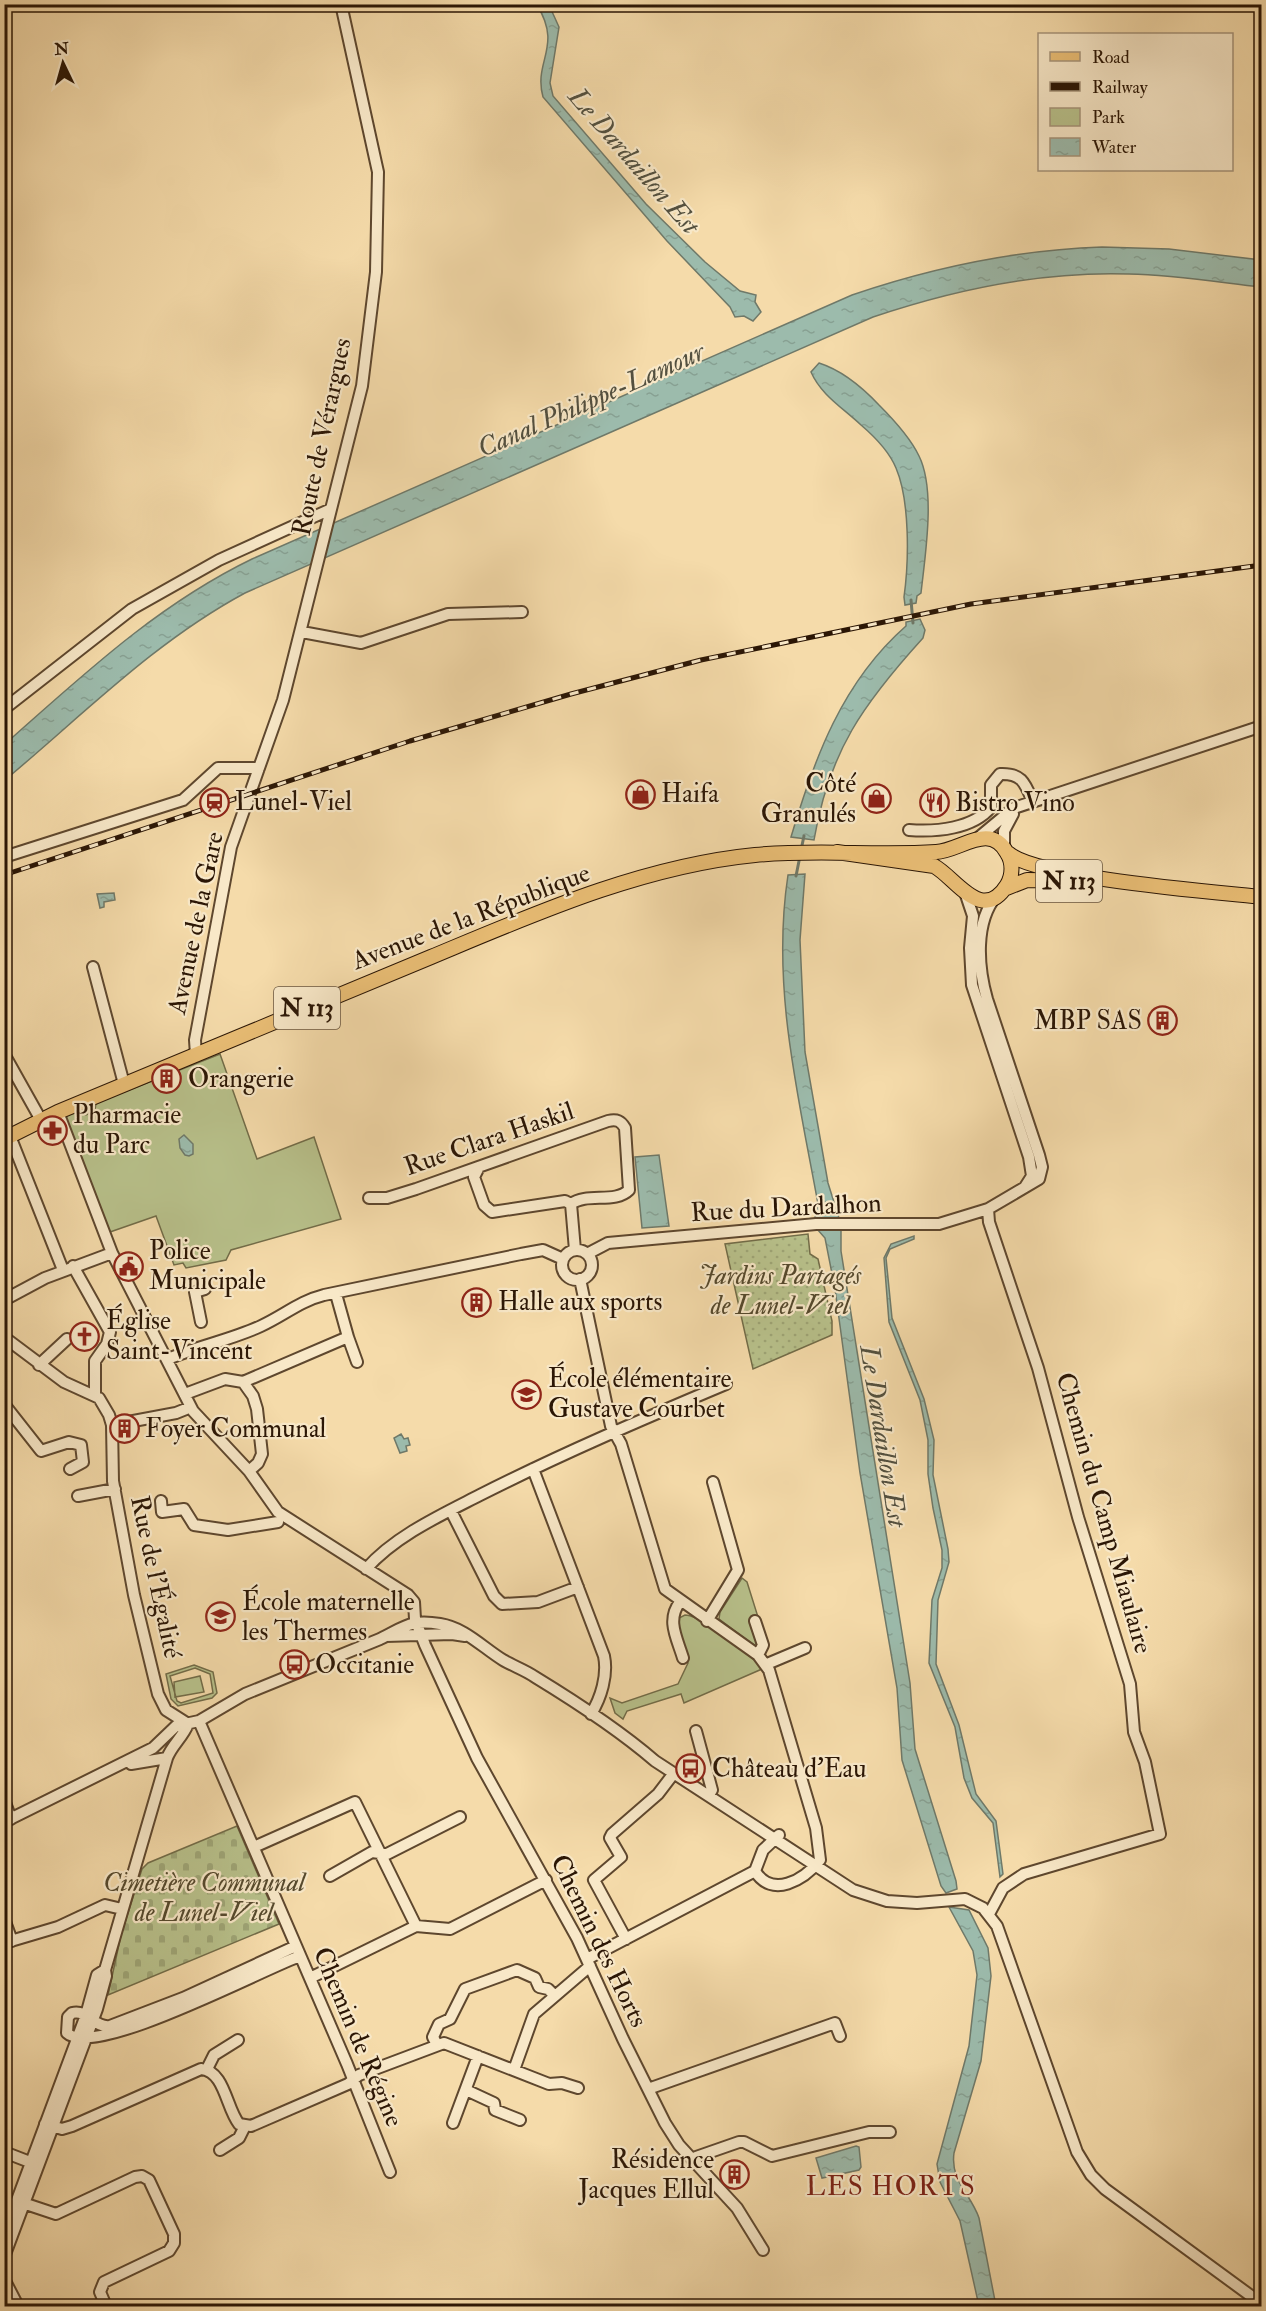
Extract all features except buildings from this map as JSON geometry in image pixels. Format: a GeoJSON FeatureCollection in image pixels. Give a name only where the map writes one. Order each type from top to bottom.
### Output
{"type":"FeatureCollection","features":[{"type":"Feature","properties":{"kind":"main road"},"geometry":{"type":"LineString","coordinates":[[978,838],[997,842],[1006,850],[1012,871],[1000,893],[981,899],[966,895],[954,883],[950,866],[959,847],[978,838]]}},
{"type":"Feature","properties":{"kind":"main road","name":"N 113"},"geometry":{"type":"LineString","coordinates":[[837,852],[936,852],[959,847]]}},
{"type":"Feature","properties":{"kind":"main road","name":"N 113"},"geometry":{"type":"LineString","coordinates":[[1006,850],[1028,865],[1139,883],[1262,897]]}},
{"type":"Feature","properties":{"kind":"main road","name":"Avenue de la République"},"geometry":{"type":"LineString","coordinates":[[7,1138],[58,1112],[520,920],[614,887],[688,865],[785,852],[837,852]]}},
{"type":"Feature","properties":{"kind":"main road","name":"N 113"},"geometry":{"type":"LineString","coordinates":[[837,852],[934,866],[945,872],[954,883]]}},
{"type":"Feature","properties":{"kind":"main road","name":"N 113"},"geometry":{"type":"LineString","coordinates":[[1000,893],[1027,880],[1139,883]]}},
{"type":"Feature","properties":{"kind":"street","name":"Route de Vérargues"},"geometry":{"type":"LineString","coordinates":[[259,768],[284,700],[362,386],[376,272],[378,172],[341,4]]}},
{"type":"Feature","properties":{"kind":"street"},"geometry":{"type":"LineString","coordinates":[[4,709],[132,609],[219,560],[330,515]]}},
{"type":"Feature","properties":{"kind":"street"},"geometry":{"type":"LineString","coordinates":[[302,632],[361,644],[448,614],[522,612]]}},
{"type":"Feature","properties":{"kind":"street"},"geometry":{"type":"LineString","coordinates":[[978,838],[988,832],[1007,812],[1262,726]]}},
{"type":"Feature","properties":{"kind":"street"},"geometry":{"type":"LineString","coordinates":[[4,857],[183,800],[218,768],[259,768]]}},
{"type":"Feature","properties":{"kind":"street","name":"Avenue de la Gare"},"geometry":{"type":"LineString","coordinates":[[196,1054],[195,1040],[231,847],[259,768]]}},
{"type":"Feature","properties":{"kind":"street"},"geometry":{"type":"LineString","coordinates":[[909,831],[933,832],[982,818],[991,807],[991,785],[1000,774],[1014,774],[1024,780],[1030,803]]}},
{"type":"Feature","properties":{"kind":"street"},"geometry":{"type":"LineString","coordinates":[[1006,850],[1007,823],[1015,811],[1030,803]]}},
{"type":"Feature","properties":{"kind":"street"},"geometry":{"type":"LineString","coordinates":[[1000,893],[988,909],[984,923],[981,973],[987,999],[1042,1167],[1039,1179],[1023,1190]]}},
{"type":"Feature","properties":{"kind":"street"},"geometry":{"type":"LineString","coordinates":[[966,895],[973,916],[970,948],[972,985],[1032,1167],[1032,1176],[1023,1190]]}},
{"type":"Feature","properties":{"kind":"street"},"geometry":{"type":"LineString","coordinates":[[93,967],[124,1084]]}},
{"type":"Feature","properties":{"kind":"street"},"geometry":{"type":"LineString","coordinates":[[4,1054],[41,1120]]}},
{"type":"Feature","properties":{"kind":"street","name":"Chemin des Horts"},"geometry":{"type":"LineString","coordinates":[[58,1112],[112,1253],[191,1407],[221,1444],[249,1471],[278,1512],[412,1598],[421,1635],[477,1758],[546,1880],[589,1963],[648,2089],[679,2145],[737,2208],[763,2250]]}},
{"type":"Feature","properties":{"kind":"street","name":"Rue Clara Haskil"},"geometry":{"type":"LineString","coordinates":[[369,1198],[387,1198],[608,1121],[615,1119],[622,1123],[625,1128],[628,1190],[621,1195],[580,1199],[571,1204]]}},
{"type":"Feature","properties":{"kind":"street"},"geometry":{"type":"LineString","coordinates":[[7,1138],[68,1268],[110,1332],[107,1344],[95,1361],[95,1396]]}},
{"type":"Feature","properties":{"kind":"street"},"geometry":{"type":"LineString","coordinates":[[479,1167],[474,1177],[484,1205],[492,1212],[557,1201],[571,1204],[575,1250]]}},
{"type":"Feature","properties":{"kind":"street","name":"Rue du Dardalhon"},"geometry":{"type":"LineString","coordinates":[[587,1254],[608,1242],[816,1224],[939,1224],[988,1209],[1023,1190]]}},
{"type":"Feature","properties":{"kind":"street","name":"Chemin du Camp Miaulaire"},"geometry":{"type":"LineString","coordinates":[[988,1209],[989,1222],[1038,1368],[1078,1517],[1130,1684],[1134,1732],[1145,1762],[1160,1834],[1023,1874],[1003,1888],[989,1914]]}},
{"type":"Feature","properties":{"kind":"street"},"geometry":{"type":"LineString","coordinates":[[168,1359],[245,1333],[312,1298],[543,1250],[563,1259]]}},
{"type":"Feature","properties":{"kind":"street"},"geometry":{"type":"LineString","coordinates":[[575,1250],[587,1254],[591,1262],[591,1271],[580,1279],[567,1276],[563,1268],[563,1259],[568,1253],[575,1250]]}},
{"type":"Feature","properties":{"kind":"street"},"geometry":{"type":"LineString","coordinates":[[4,1300],[68,1268],[112,1253]]}},
{"type":"Feature","properties":{"kind":"street"},"geometry":{"type":"LineString","coordinates":[[580,1279],[614,1431],[621,1444],[662,1582],[669,1594],[758,1655],[766,1664],[816,1828],[818,1863]]}},
{"type":"Feature","properties":{"kind":"street"},"geometry":{"type":"LineString","coordinates":[[201,1322],[195,1292],[205,1289]]}},
{"type":"Feature","properties":{"kind":"street"},"geometry":{"type":"LineString","coordinates":[[336,1294],[357,1362]]}},
{"type":"Feature","properties":{"kind":"street"},"geometry":{"type":"LineString","coordinates":[[185,1394],[225,1379],[243,1382],[348,1337]]}},
{"type":"Feature","properties":{"kind":"street"},"geometry":{"type":"LineString","coordinates":[[7,1339],[64,1382],[95,1396],[103,1403],[112,1425],[176,1413],[191,1407]]}},
{"type":"Feature","properties":{"kind":"street"},"geometry":{"type":"LineString","coordinates":[[39,1365],[67,1339]]}},
{"type":"Feature","properties":{"kind":"street"},"geometry":{"type":"LineString","coordinates":[[243,1382],[253,1396],[257,1409],[262,1454],[258,1463],[249,1471]]}},
{"type":"Feature","properties":{"kind":"street"},"geometry":{"type":"LineString","coordinates":[[366,1569],[381,1552],[451,1511],[532,1469],[614,1431],[726,1384]]}},
{"type":"Feature","properties":{"kind":"street"},"geometry":{"type":"LineString","coordinates":[[4,1404],[42,1451],[69,1442],[78,1443],[83,1462],[70,1469]]}},
{"type":"Feature","properties":{"kind":"street","name":"Rue de l'Égalité"},"geometry":{"type":"LineString","coordinates":[[112,1425],[115,1489],[134,1595],[162,1704],[175,1717],[188,1724]]}},
{"type":"Feature","properties":{"kind":"street"},"geometry":{"type":"LineString","coordinates":[[532,1469],[605,1662],[602,1690],[593,1711]]}},
{"type":"Feature","properties":{"kind":"street"},"geometry":{"type":"LineString","coordinates":[[707,1621],[738,1570],[713,1482]]}},
{"type":"Feature","properties":{"kind":"street"},"geometry":{"type":"LineString","coordinates":[[78,1496],[115,1489]]}},
{"type":"Feature","properties":{"kind":"street"},"geometry":{"type":"LineString","coordinates":[[161,1501],[162,1512],[184,1509],[194,1525],[228,1530],[278,1522]]}},
{"type":"Feature","properties":{"kind":"street"},"geometry":{"type":"LineString","coordinates":[[451,1511],[494,1596],[502,1604],[538,1602],[578,1587]]}},
{"type":"Feature","properties":{"kind":"street"},"geometry":{"type":"LineString","coordinates":[[680,1602],[673,1611],[672,1619],[683,1658]]}},
{"type":"Feature","properties":{"kind":"street"},"geometry":{"type":"LineString","coordinates":[[755,1621],[763,1645],[758,1655]]}},
{"type":"Feature","properties":{"kind":"street"},"geometry":{"type":"LineString","coordinates":[[4,1800],[8,1820],[116,1767],[163,1749],[184,1734],[188,1724],[199,1721],[245,1694],[386,1636],[394,1629],[417,1623],[439,1624],[455,1628],[491,1650],[521,1663],[818,1863],[853,1890],[887,1901],[895,1899],[917,1903],[965,1899],[974,1901],[989,1914],[997,1926],[1077,2152],[1087,2170],[1125,2205],[1262,2304]]}},
{"type":"Feature","properties":{"kind":"street"},"geometry":{"type":"LineString","coordinates":[[386,1636],[468,1636]]}},
{"type":"Feature","properties":{"kind":"street"},"geometry":{"type":"LineString","coordinates":[[766,1664],[805,1648]]}},
{"type":"Feature","properties":{"kind":"street"},"geometry":{"type":"LineString","coordinates":[[593,1711],[674,1773],[711,1793]]}},
{"type":"Feature","properties":{"kind":"street","name":"Chemin de Régine"},"geometry":{"type":"LineString","coordinates":[[199,1721],[354,2081],[390,2172]]}},
{"type":"Feature","properties":{"kind":"street"},"geometry":{"type":"LineString","coordinates":[[696,1731],[711,1793]]}},
{"type":"Feature","properties":{"kind":"street"},"geometry":{"type":"LineString","coordinates":[[116,1767],[154,1760],[163,1749]]}},
{"type":"Feature","properties":{"kind":"street"},"geometry":{"type":"LineString","coordinates":[[4,2258],[35,2163],[106,1976],[105,1970],[158,1783],[163,1749]]}},
{"type":"Feature","properties":{"kind":"street"},"geometry":{"type":"LineString","coordinates":[[154,1760],[158,1783]]}},
{"type":"Feature","properties":{"kind":"street"},"geometry":{"type":"LineString","coordinates":[[626,1939],[594,1880],[621,1857],[610,1838],[612,1834],[658,1794],[674,1773]]}},
{"type":"Feature","properties":{"kind":"street"},"geometry":{"type":"LineString","coordinates":[[254,1847],[355,1802],[416,1926]]}},
{"type":"Feature","properties":{"kind":"street"},"geometry":{"type":"LineString","coordinates":[[330,1876],[372,1852],[387,1854],[460,1817]]}},
{"type":"Feature","properties":{"kind":"street"},"geometry":{"type":"LineString","coordinates":[[514,2070],[534,2014],[589,1963],[626,1939],[755,1871],[763,1850],[777,1836]]}},
{"type":"Feature","properties":{"kind":"street"},"geometry":{"type":"LineString","coordinates":[[755,1871],[764,1882],[778,1886],[794,1881],[818,1863]]}},
{"type":"Feature","properties":{"kind":"street"},"geometry":{"type":"LineString","coordinates":[[310,1978],[416,1926],[450,1929],[546,1880]]}},
{"type":"Feature","properties":{"kind":"street"},"geometry":{"type":"LineString","coordinates":[[4,1919],[8,1942],[50,1929],[105,1905],[122,1909]]}},
{"type":"Feature","properties":{"kind":"street"},"geometry":{"type":"LineString","coordinates":[[298,1951],[195,2003],[114,2035],[82,2039],[67,2033],[68,2017],[78,2012],[98,2025],[110,2026],[298,1951]]}},
{"type":"Feature","properties":{"kind":"street"},"geometry":{"type":"LineString","coordinates":[[437,2045],[433,2037],[439,2024],[450,2019],[465,1989],[517,1970],[535,1978],[539,1987],[548,1989],[554,1995]]}},
{"type":"Feature","properties":{"kind":"street"},"geometry":{"type":"LineString","coordinates":[[648,2089],[835,2023],[840,2036]]}},
{"type":"Feature","properties":{"kind":"street"},"geometry":{"type":"LineString","coordinates":[[207,2069],[214,2055],[238,2040]]}},
{"type":"Feature","properties":{"kind":"street"},"geometry":{"type":"LineString","coordinates":[[49,2125],[62,2129],[72,2126],[195,2070],[207,2069],[217,2077],[236,2120],[245,2126],[257,2125],[354,2081],[358,2075],[437,2045],[447,2044],[549,2084],[562,2083],[578,2088]]}},
{"type":"Feature","properties":{"kind":"street"},"geometry":{"type":"LineString","coordinates":[[453,2123],[478,2056]]}},
{"type":"Feature","properties":{"kind":"street"},"geometry":{"type":"LineString","coordinates":[[466,2090],[494,2103],[495,2110],[520,2120]]}},
{"type":"Feature","properties":{"kind":"street"},"geometry":{"type":"LineString","coordinates":[[220,2150],[239,2138],[245,2126]]}},
{"type":"Feature","properties":{"kind":"street"},"geometry":{"type":"LineString","coordinates":[[694,2160],[696,2157],[740,2142],[772,2156],[869,2132],[890,2132]]}},
{"type":"Feature","properties":{"kind":"street"},"geometry":{"type":"LineString","coordinates":[[4,2152],[35,2163]]}},
{"type":"Feature","properties":{"kind":"street"},"geometry":{"type":"LineString","coordinates":[[21,2202],[56,2214],[135,2177],[142,2176],[149,2180],[174,2235],[174,2243],[169,2251],[104,2282],[100,2292],[106,2307]]}},
{"type":"Feature","properties":{"kind":"street"},"geometry":{"type":"LineString","coordinates":[[4,2235],[21,2202]]}},
{"type":"Feature","properties":{"kind":"street"},"geometry":{"type":"LineString","coordinates":[[4,2279],[18,2307]]}},
{"type":"Feature","properties":{"kind":"green space"},"geometry":{"type":"Polygon","coordinates":[[[220,1054],[257,1159],[314,1137],[341,1219],[231,1250],[226,1260],[186,1268],[183,1263],[174,1265],[156,1216],[110,1232],[65,1116],[77,1111],[86,1115],[95,1110],[96,1103],[220,1054]]]}},
{"type":"Feature","properties":{"kind":"green space","name":"Jardins Partagés de Lunel-Viel"},"geometry":{"type":"Polygon","coordinates":[[[808,1234],[810,1254],[818,1259],[832,1321],[832,1335],[753,1369],[725,1244],[808,1234]]]}},
{"type":"Feature","properties":{"kind":"green space"},"geometry":{"type":"Polygon","coordinates":[[[742,1578],[747,1582],[758,1617],[758,1648],[719,1619],[720,1612],[742,1578]]]}},
{"type":"Feature","properties":{"kind":"green space"},"geometry":{"type":"Polygon","coordinates":[[[685,1615],[702,1621],[712,1628],[760,1664],[762,1669],[684,1703],[681,1694],[627,1711],[623,1719],[615,1713],[610,1698],[622,1703],[678,1684],[688,1663],[676,1624],[679,1618],[685,1615]]]}},
{"type":"Feature","properties":{"kind":"green space"},"geometry":{"type":"Polygon","coordinates":[[[194,1665],[213,1672],[217,1693],[212,1698],[178,1706],[171,1699],[166,1674],[194,1665]],[[195,1668],[170,1676],[177,1701],[181,1703],[213,1693],[210,1674],[195,1668]]]}},
{"type":"Feature","properties":{"kind":"green space"},"geometry":{"type":"Polygon","coordinates":[[[200,1676],[204,1692],[175,1697],[174,1682],[200,1676]]]}},
{"type":"Feature","properties":{"kind":"green space","name":"Cimetière Communal de Lunel-Viel"},"geometry":{"type":"Polygon","coordinates":[[[237,1826],[279,1924],[108,1995],[121,1935],[142,1869],[148,1863],[237,1826]]]}},
{"type":"Feature","properties":{"kind":"water"},"geometry":{"type":"Polygon","coordinates":[[[537,5],[549,5],[559,27],[550,83],[553,96],[646,204],[705,262],[740,291],[756,295],[755,302],[761,312],[753,321],[744,316],[735,317],[730,307],[667,241],[543,97],[541,84],[548,32],[537,5]]]}},
{"type":"Feature","properties":{"kind":"water"},"geometry":{"type":"Polygon","coordinates":[[[1102,247],[1169,249],[1261,260],[1261,287],[1146,275],[1064,276],[967,290],[873,317],[245,593],[180,634],[120,680],[5,780],[5,744],[122,643],[184,598],[252,559],[852,295],[944,268],[1006,256],[1102,247]]]}},
{"type":"Feature","properties":{"kind":"water"},"geometry":{"type":"Polygon","coordinates":[[[819,363],[843,375],[866,392],[901,429],[919,456],[927,487],[928,523],[921,593],[917,596],[916,603],[905,605],[906,514],[901,482],[896,468],[886,450],[876,439],[820,388],[811,372],[819,363]]]}},
{"type":"Feature","properties":{"kind":"water"},"geometry":{"type":"Polygon","coordinates":[[[920,619],[925,630],[923,638],[883,684],[852,730],[840,754],[829,780],[814,840],[791,837],[821,751],[848,697],[864,672],[906,626],[906,622],[920,619]]]}},
{"type":"Feature","properties":{"kind":"water"},"geometry":{"type":"Polygon","coordinates":[[[805,874],[800,940],[805,1052],[828,1183],[839,1218],[815,1218],[818,1204],[789,1040],[783,958],[784,916],[788,875],[805,874]]]}},
{"type":"Feature","properties":{"kind":"water"},"geometry":{"type":"Polygon","coordinates":[[[114,893],[115,900],[104,902],[104,907],[100,908],[97,894],[114,893]]]}},
{"type":"Feature","properties":{"kind":"water"},"geometry":{"type":"Polygon","coordinates":[[[184,1135],[193,1144],[193,1154],[189,1156],[185,1155],[180,1148],[179,1139],[184,1135]]]}},
{"type":"Feature","properties":{"kind":"water"},"geometry":{"type":"Polygon","coordinates":[[[659,1155],[669,1226],[642,1228],[635,1157],[659,1155]]]}},
{"type":"Feature","properties":{"kind":"water"},"geometry":{"type":"Polygon","coordinates":[[[817,1229],[841,1229],[841,1251],[910,1683],[915,1749],[956,1881],[957,1889],[946,1893],[941,1886],[902,1760],[897,1688],[860,1473],[835,1289],[825,1238],[817,1229]]]}},
{"type":"Feature","properties":{"kind":"water"},"geometry":{"type":"Polygon","coordinates":[[[914,1236],[914,1239],[890,1249],[886,1258],[892,1318],[924,1399],[934,1440],[933,1475],[948,1549],[949,1562],[938,1600],[936,1664],[959,1725],[976,1794],[996,1821],[1003,1874],[1000,1877],[993,1823],[972,1798],[964,1778],[955,1727],[929,1663],[932,1600],[942,1568],[942,1550],[928,1474],[928,1440],[920,1400],[889,1322],[884,1258],[891,1244],[914,1236]]]}},
{"type":"Feature","properties":{"kind":"water"},"geometry":{"type":"Polygon","coordinates":[[[401,1434],[404,1439],[408,1438],[410,1445],[406,1446],[407,1451],[400,1453],[394,1438],[401,1434]]]}},
{"type":"Feature","properties":{"kind":"water"},"geometry":{"type":"Polygon","coordinates":[[[949,1907],[969,1910],[988,1948],[991,1976],[981,2061],[954,2153],[954,2163],[958,2180],[979,2218],[996,2306],[979,2306],[960,2221],[940,2182],[937,2164],[969,2046],[977,1975],[973,1951],[949,1907]]]}},
{"type":"Feature","properties":{"kind":"water"},"geometry":{"type":"Polygon","coordinates":[[[859,2147],[861,2167],[859,2170],[822,2178],[816,2158],[859,2147]]]}},
{"type":"Feature","properties":{"kind":"waterway","name":"Le Dardaillon Est"},"geometry":{"type":"LineString","coordinates":[[911,600],[913,623]]}},
{"type":"Feature","properties":{"kind":"waterway","name":"Le Dardaillon Est"},"geometry":{"type":"LineString","coordinates":[[801,850],[804,836]]}},
{"type":"Feature","properties":{"kind":"waterway","name":"Le Dardaillon Est"},"geometry":{"type":"LineString","coordinates":[[796,876],[800,856]]}},
{"type":"Feature","properties":{"kind":"railway"},"geometry":{"type":"LineString","coordinates":[[4,875],[410,741],[571,694],[701,660],[971,604],[1262,565]]}},
{"type":"Feature","properties":{"kind":"place","name":"Haifa"},"geometry":{"type":"Point","coordinates":[640,794]}},
{"type":"Feature","properties":{"kind":"place","name":"Côté Granulés"},"geometry":{"type":"Point","coordinates":[877,799]}},
{"type":"Feature","properties":{"kind":"place","name":"Lunel-Viel"},"geometry":{"type":"Point","coordinates":[214,802]}},
{"type":"Feature","properties":{"kind":"place","name":"Bistro Vino"},"geometry":{"type":"Point","coordinates":[934,803]}},
{"type":"Feature","properties":{"kind":"place","name":"MBP SAS"},"geometry":{"type":"Point","coordinates":[1163,1021]}},
{"type":"Feature","properties":{"kind":"place","name":"Orangerie"},"geometry":{"type":"Point","coordinates":[167,1079]}},
{"type":"Feature","properties":{"kind":"place","name":"Pharmacie du Parc"},"geometry":{"type":"Point","coordinates":[52,1130]}},
{"type":"Feature","properties":{"kind":"place","name":"Police Municipale"},"geometry":{"type":"Point","coordinates":[128,1266]}},
{"type":"Feature","properties":{"kind":"place","name":"Halle aux sports"},"geometry":{"type":"Point","coordinates":[477,1302]}},
{"type":"Feature","properties":{"kind":"place","name":"Église Saint-Vincent"},"geometry":{"type":"Point","coordinates":[85,1336]}},
{"type":"Feature","properties":{"kind":"place","name":"École élémentaire Gustave Courbet"},"geometry":{"type":"Point","coordinates":[527,1394]}},
{"type":"Feature","properties":{"kind":"place","name":"Foyer Communal"},"geometry":{"type":"Point","coordinates":[124,1429]}},
{"type":"Feature","properties":{"kind":"place","name":"École maternelle les Thermes"},"geometry":{"type":"Point","coordinates":[221,1617]}},
{"type":"Feature","properties":{"kind":"place","name":"Occitanie"},"geometry":{"type":"Point","coordinates":[294,1665]}},
{"type":"Feature","properties":{"kind":"place","name":"Château d'Eau"},"geometry":{"type":"Point","coordinates":[691,1769]}},
{"type":"Feature","properties":{"kind":"place","name":"Résidence Jacques Ellul"},"geometry":{"type":"Point","coordinates":[735,2175]}},
{"type":"Feature","properties":{"kind":"district","name":"LES HORTS"},"geometry":{"type":"Point","coordinates":[891,2186]}},
{"type":"Feature","properties":{"kind":"water label","name":"Canal Philippe-Lamour"},"geometry":{"type":"Point","coordinates":[591,400]}}]}
